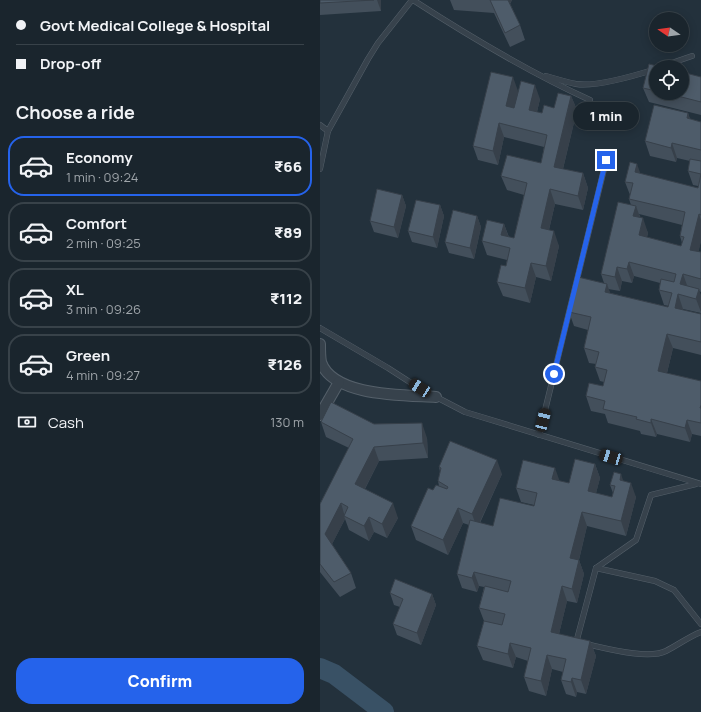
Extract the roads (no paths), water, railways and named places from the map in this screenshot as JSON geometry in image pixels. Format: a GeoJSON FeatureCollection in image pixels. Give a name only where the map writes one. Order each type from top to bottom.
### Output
{"type":"FeatureCollection","features":[{"type":"Feature","properties":{"kind":"street"},"geometry":{"type":"LineString","coordinates":[[320,344],[321,362],[330,377],[344,385],[372,393],[436,398]]}},
{"type":"Feature","properties":{"kind":"street"},"geometry":{"type":"LineString","coordinates":[[320,415],[338,382]]}},
{"type":"Feature","properties":{"kind":"lane"},"geometry":{"type":"LineString","coordinates":[[320,169],[328,131],[378,43],[413,0],[444,20],[537,74],[590,100]]}},
{"type":"Feature","properties":{"kind":"lane"},"geometry":{"type":"LineString","coordinates":[[680,60],[692,56]]}},
{"type":"Feature","properties":{"kind":"lane"},"geometry":{"type":"LineString","coordinates":[[537,74],[578,84],[600,82],[649,71]]}},
{"type":"Feature","properties":{"kind":"lane"},"geometry":{"type":"LineString","coordinates":[[320,125],[328,131]]}},
{"type":"Feature","properties":{"kind":"lane"},"geometry":{"type":"LineString","coordinates":[[539,435],[606,160]]}},
{"type":"Feature","properties":{"kind":"lane"},"geometry":{"type":"LineString","coordinates":[[320,328],[436,398],[465,412],[699,484]]}},
{"type":"Feature","properties":{"kind":"lane"},"geometry":{"type":"LineString","coordinates":[[699,484],[651,495],[636,540],[596,568],[576,642],[642,655],[664,652],[690,636],[701,632]]}},
{"type":"Feature","properties":{"kind":"lane"},"geometry":{"type":"LineString","coordinates":[[596,568],[654,581],[674,590],[701,624]]}},
{"type":"Feature","properties":{"kind":"waterway"},"geometry":{"type":"LineString","coordinates":[[320,668],[334,674],[384,712]]}}]}
